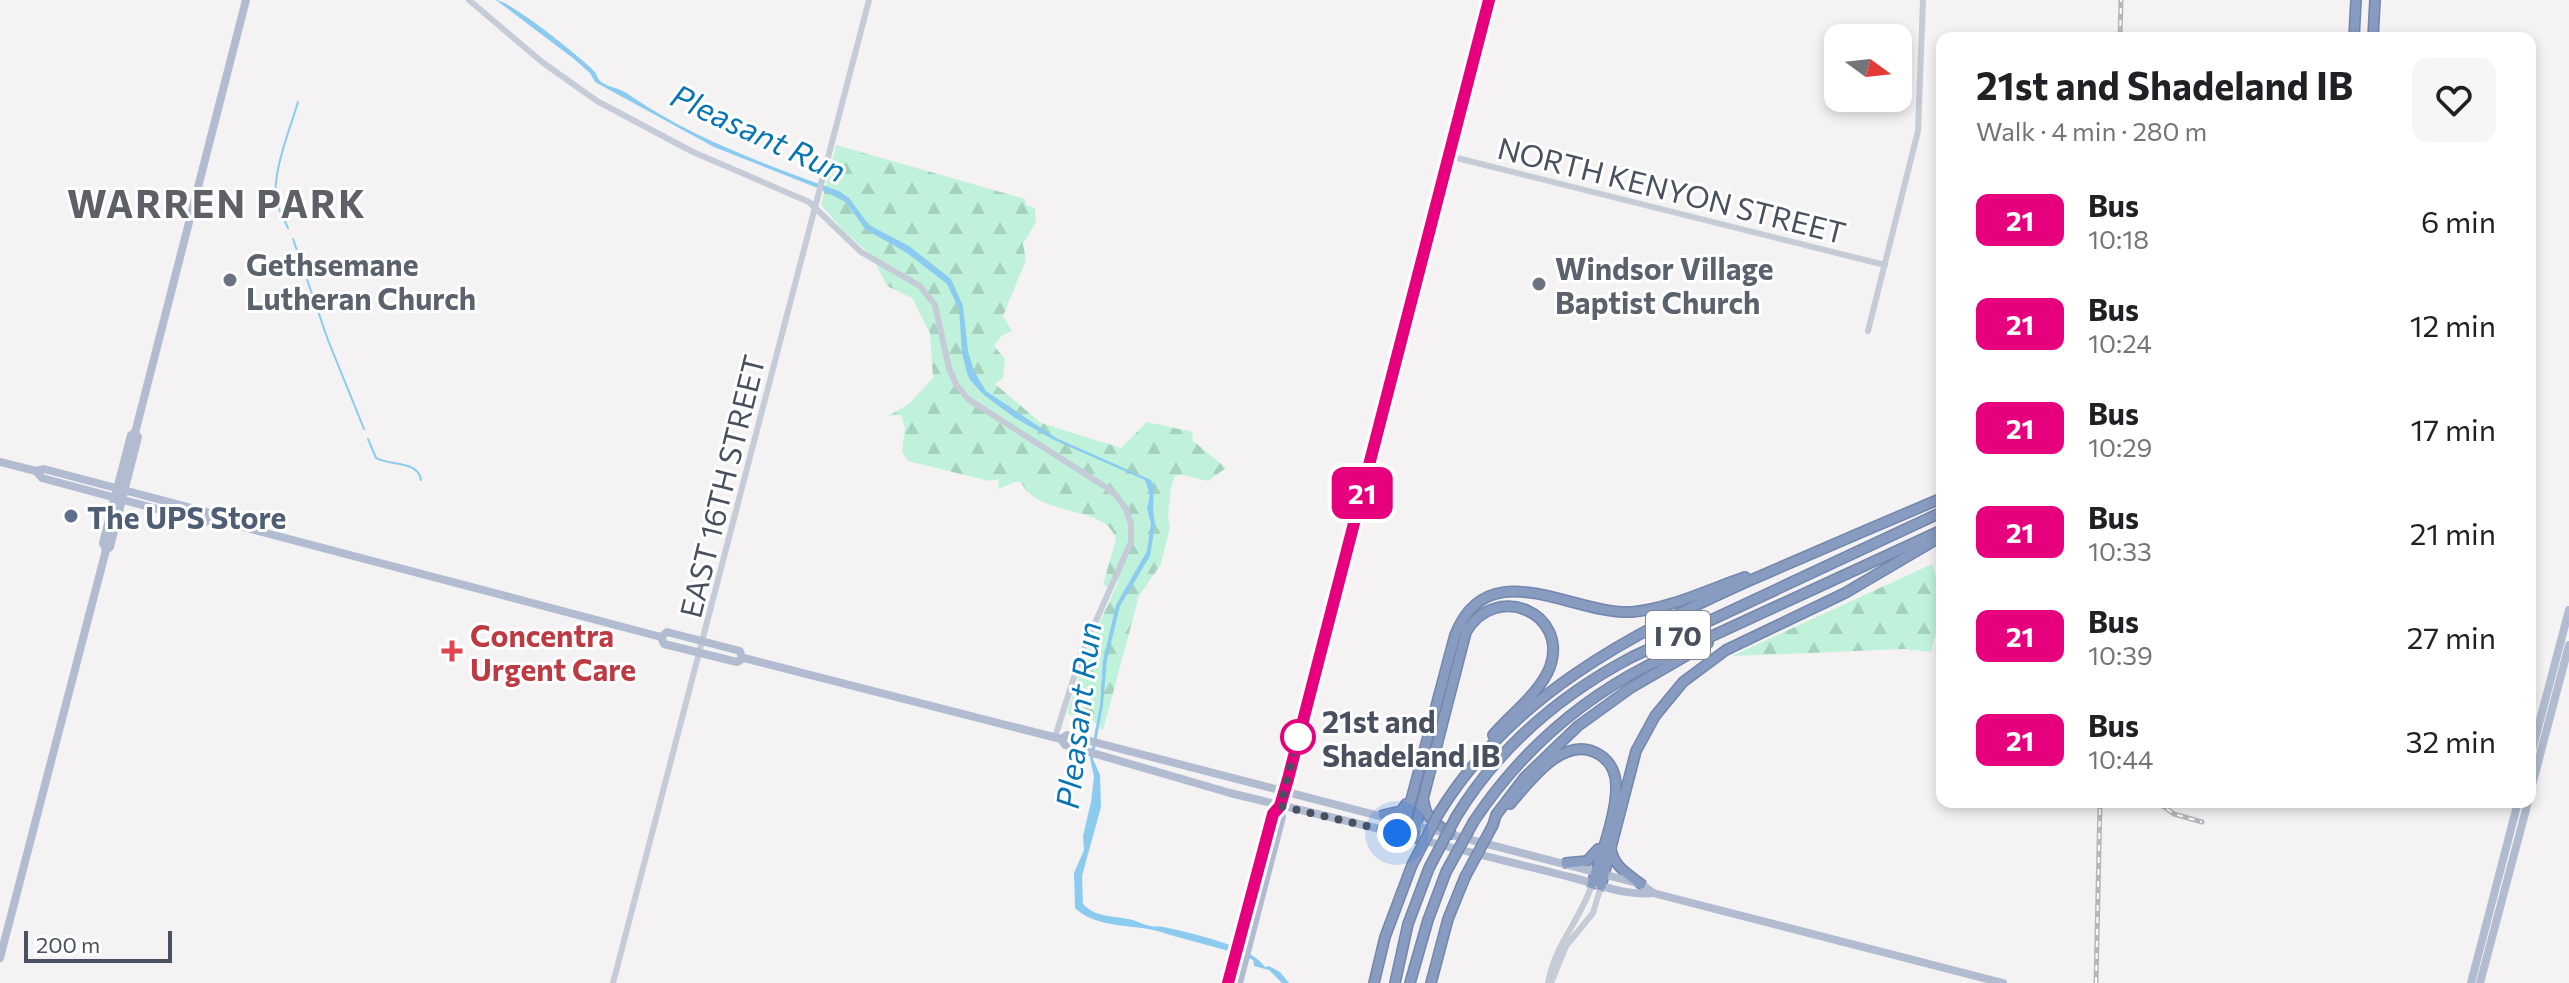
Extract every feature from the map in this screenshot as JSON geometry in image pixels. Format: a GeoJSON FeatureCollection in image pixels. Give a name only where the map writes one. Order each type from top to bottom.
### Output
{"type":"FeatureCollection","features":[{"type":"Feature","properties":{"kind":"highway"},"geometry":{"type":"LineString","coordinates":[[2354,32],[2356,0]]}},
{"type":"Feature","properties":{"kind":"highway"},"geometry":{"type":"LineString","coordinates":[[2373,32],[2375,0]]}},
{"type":"Feature","properties":{"kind":"highway"},"geometry":{"type":"LineString","coordinates":[[1472,768],[1522,714],[1593,660],[1704,601],[1936,501]]}},
{"type":"Feature","properties":{"kind":"highway","name":"I 70"},"geometry":{"type":"LineString","coordinates":[[1395,983],[1408,924],[1429,868],[1456,817],[1493,766],[1552,708],[1632,657],[1936,515]]}},
{"type":"Feature","properties":{"kind":"highway","name":"I 70"},"geometry":{"type":"LineString","coordinates":[[1410,983],[1446,872],[1474,821],[1532,748],[1581,706],[1629,675],[1936,536]]}},
{"type":"Feature","properties":{"kind":"highway"},"geometry":{"type":"LineString","coordinates":[[1566,863],[1589,860],[1608,838],[1638,746],[1655,716],[1683,682],[1726,650],[1845,593],[1936,537]]}},
{"type":"Feature","properties":{"kind":"highway"},"geometry":{"type":"LineString","coordinates":[[1402,834],[1455,635],[1466,615],[1483,600],[1502,592],[1518,590],[1607,610],[1641,611],[1783,566]]}},
{"type":"Feature","properties":{"kind":"highway"},"geometry":{"type":"LineString","coordinates":[[1374,983],[1385,937],[1412,865],[1439,813],[1488,741],[1536,689],[1550,665],[1552,648],[1547,629],[1534,614],[1521,608],[1504,606],[1490,609],[1476,618],[1466,632],[1413,838]]}},
{"type":"Feature","properties":{"kind":"highway"},"geometry":{"type":"LineString","coordinates":[[1431,983],[1448,919],[1465,877],[1496,815],[1521,781],[1578,726],[1623,693],[1731,628]]}},
{"type":"Feature","properties":{"kind":"highway"},"geometry":{"type":"LineString","coordinates":[[1493,825],[1528,784],[1557,757],[1570,750],[1584,749],[1603,757],[1615,776],[1616,792],[1596,885]]}},
{"type":"Feature","properties":{"kind":"highway"},"geometry":{"type":"LineString","coordinates":[[1383,815],[1401,811],[1412,794]]}},
{"type":"Feature","properties":{"kind":"highway"},"geometry":{"type":"LineString","coordinates":[[1423,798],[1425,813],[1451,834]]}},
{"type":"Feature","properties":{"kind":"highway"},"geometry":{"type":"LineString","coordinates":[[1608,838],[1614,861],[1641,884]]}},
{"type":"Feature","properties":{"kind":"highway"},"geometry":{"type":"LineString","coordinates":[[1417,983],[1420,946]]}},
{"type":"Feature","properties":{"kind":"main road"},"geometry":{"type":"LineString","coordinates":[[0,958],[106,550],[103,545],[138,437],[135,433],[246,0]]}},
{"type":"Feature","properties":{"kind":"main road"},"geometry":{"type":"LineString","coordinates":[[1239,983],[1238,968],[1244,944],[1282,817],[1280,806],[1489,0]]}},
{"type":"Feature","properties":{"kind":"main road"},"geometry":{"type":"LineString","coordinates":[[0,462],[121,488],[207,512],[213,519],[661,637]]}},
{"type":"Feature","properties":{"kind":"main road"},"geometry":{"type":"LineString","coordinates":[[36,471],[42,478],[205,522],[213,519]]}},
{"type":"Feature","properties":{"kind":"main road"},"geometry":{"type":"LineString","coordinates":[[2536,735],[2569,610]]}},
{"type":"Feature","properties":{"kind":"main road"},"geometry":{"type":"LineString","coordinates":[[661,637],[667,632],[740,651],[742,658]]}},
{"type":"Feature","properties":{"kind":"main road"},"geometry":{"type":"LineString","coordinates":[[661,637],[664,644],[737,662],[742,658]]}},
{"type":"Feature","properties":{"kind":"main road"},"geometry":{"type":"LineString","coordinates":[[2536,770],[2569,645]]}},
{"type":"Feature","properties":{"kind":"main road"},"geometry":{"type":"LineString","coordinates":[[742,658],[1058,738],[1065,745],[1105,745],[1383,815],[1641,884],[1653,893]]}},
{"type":"Feature","properties":{"kind":"main road"},"geometry":{"type":"LineString","coordinates":[[1079,743],[1103,755],[1280,806],[1638,895],[1653,893],[2003,983]]}},
{"type":"Feature","properties":{"kind":"main road"},"geometry":{"type":"LineString","coordinates":[[2471,983],[2516,808]]}},
{"type":"Feature","properties":{"kind":"main road"},"geometry":{"type":"LineString","coordinates":[[2480,983],[2526,808]]}},
{"type":"Feature","properties":{"kind":"main road"},"geometry":{"type":"LineString","coordinates":[[1228,983],[1238,968]]}},
{"type":"Feature","properties":{"kind":"street"},"geometry":{"type":"LineString","coordinates":[[469,0],[542,62],[613,110],[693,152],[798,196],[815,207],[861,252],[907,277],[928,293],[938,313],[951,374],[968,399],[1116,495],[1126,509],[1131,529],[1129,547],[1082,652],[1058,738]]}},
{"type":"Feature","properties":{"kind":"street","name":"EAST 16TH STREET"},"geometry":{"type":"LineString","coordinates":[[613,983],[869,0]]}},
{"type":"Feature","properties":{"kind":"street"},"geometry":{"type":"LineString","coordinates":[[1868,331],[1918,131],[1923,0]]}},
{"type":"Feature","properties":{"kind":"street","name":"NORTH KENYON STREET"},"geometry":{"type":"LineString","coordinates":[[1449,156],[1885,265]]}},
{"type":"Feature","properties":{"kind":"street"},"geometry":{"type":"LineString","coordinates":[[1550,983],[1566,946],[1593,913],[1596,885]]}},
{"type":"Feature","properties":{"kind":"green space"},"geometry":{"type":"Polygon","coordinates":[[[836,145],[1025,199],[1026,205],[1035,208],[1036,222],[1023,244],[1026,260],[1003,316],[1012,331],[1001,336],[994,346],[1005,359],[1003,378],[995,384],[1041,423],[1121,448],[1147,422],[1193,432],[1192,440],[1226,468],[1208,481],[1175,476],[1168,515],[1170,527],[1161,564],[1139,596],[1103,730],[1091,719],[1068,714],[1068,710],[1086,653],[1119,580],[1107,587],[1103,585],[1116,539],[1099,520],[1042,501],[1030,494],[1021,482],[998,489],[999,479],[989,481],[908,461],[902,452],[905,428],[901,415],[888,416],[909,404],[933,378],[930,333],[912,298],[887,286],[872,256],[821,205],[836,145]]]}},
{"type":"Feature","properties":{"kind":"green space"},"geometry":{"type":"Polygon","coordinates":[[[1932,564],[1936,578],[1936,631],[1931,652],[1905,649],[1732,656],[1932,564]]]}},
{"type":"Feature","properties":{"kind":"water","name":"Pleasant Run"},"geometry":{"type":"Polygon","coordinates":[[[496,0],[515,9],[561,43],[594,71],[603,83],[625,92],[703,137],[839,191],[849,198],[869,225],[909,246],[951,279],[963,306],[968,351],[974,371],[986,391],[1056,438],[1151,480],[1154,486],[1155,525],[1150,556],[1120,606],[1107,660],[1093,759],[1100,775],[1101,807],[1082,876],[1083,904],[1098,914],[1219,941],[1280,972],[1289,983],[1282,983],[1269,970],[1254,966],[1253,960],[1220,948],[1153,930],[1095,920],[1075,908],[1074,873],[1084,850],[1083,836],[1091,802],[1094,777],[1090,758],[1100,705],[1103,660],[1116,605],[1147,551],[1151,523],[1147,509],[1150,494],[1145,480],[1054,440],[1015,418],[984,395],[967,373],[962,353],[959,309],[947,284],[907,253],[865,229],[846,202],[714,147],[595,82],[574,59],[496,0]]]}},
{"type":"Feature","properties":{"kind":"waterway"},"geometry":{"type":"LineString","coordinates":[[288,228],[277,204],[276,180],[298,102]]}},
{"type":"Feature","properties":{"kind":"waterway"},"geometry":{"type":"LineString","coordinates":[[293,239],[328,340],[364,429]]}},
{"type":"Feature","properties":{"kind":"waterway"},"geometry":{"type":"LineString","coordinates":[[368,439],[376,458],[409,466],[415,469],[421,480]]}},
{"type":"Feature","properties":{"kind":"railway"},"geometry":{"type":"LineString","coordinates":[[2120,32],[2121,0]]}},
{"type":"Feature","properties":{"kind":"railway"},"geometry":{"type":"LineString","coordinates":[[2096,983],[2100,808]]}},
{"type":"Feature","properties":{"kind":"railway"},"geometry":{"type":"LineString","coordinates":[[2166,808],[2174,814],[2202,822]]}},
{"type":"Feature","properties":{"kind":"bus line","name":"21"},"geometry":{"type":"LineString","coordinates":[[1228,983],[1273,814],[1280,806],[1288,779],[1489,0]]}},
{"type":"Feature","properties":{"kind":"place","name":"Gethsemane Lutheran Church"},"geometry":{"type":"Point","coordinates":[230,280]}},
{"type":"Feature","properties":{"kind":"place","name":"Windsor Village Baptist Church"},"geometry":{"type":"Point","coordinates":[1539,284]}},
{"type":"Feature","properties":{"kind":"place","name":"The UPS Store"},"geometry":{"type":"Point","coordinates":[71,516]}},
{"type":"Feature","properties":{"kind":"place","name":"Concentra Urgent Care"},"geometry":{"type":"Point","coordinates":[452,651]}},
{"type":"Feature","properties":{"kind":"place","name":"21st and Shadeland IB"},"geometry":{"type":"Point","coordinates":[1298,737]}},
{"type":"Feature","properties":{"kind":"district","name":"WARREN PARK"},"geometry":{"type":"Point","coordinates":[217,202]}},
{"type":"Feature","properties":{"kind":"route"},"geometry":{"type":"LineString","coordinates":[[1298,737],[1300,731],[1280,806],[1397,833]]}}]}
